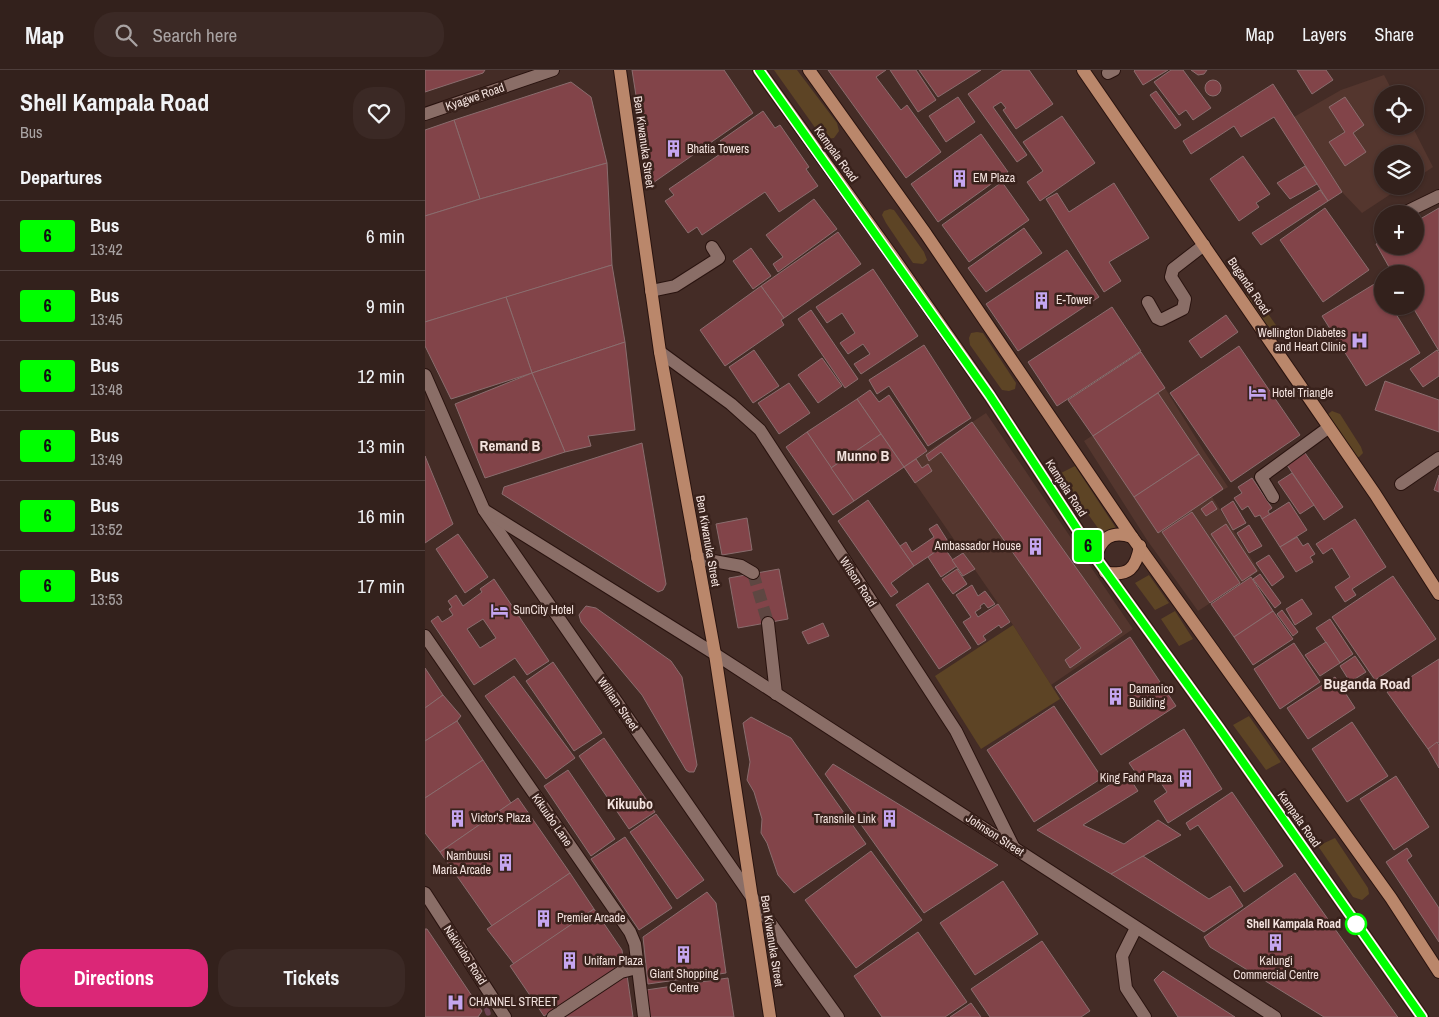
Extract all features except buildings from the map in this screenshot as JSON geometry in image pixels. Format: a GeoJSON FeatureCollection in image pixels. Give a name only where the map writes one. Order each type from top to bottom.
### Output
{"type":"FeatureCollection","features":[{"type":"Feature","properties":{"kind":"main road","name":"Ben Kiwanuka Street"},"geometry":{"type":"LineString","coordinates":[[620,70],[660,352],[715,654],[770,1017]]}},
{"type":"Feature","properties":{"kind":"main road","name":"Kampala Road"},"geometry":{"type":"LineString","coordinates":[[759,70],[990,396],[1105,572],[1219,728],[1422,1017]]}},
{"type":"Feature","properties":{"kind":"main road"},"geometry":{"type":"LineString","coordinates":[[809,70],[926,234],[1136,542],[1384,889],[1439,972]]}},
{"type":"Feature","properties":{"kind":"main road","name":"Buganda Road"},"geometry":{"type":"LineString","coordinates":[[1083,70],[1375,494],[1439,594]]}},
{"type":"Feature","properties":{"kind":"main road"},"geometry":{"type":"LineString","coordinates":[[1096,558],[1101,542],[1108,537],[1124,534],[1136,542],[1138,559],[1134,566],[1121,574],[1105,572]]}},
{"type":"Feature","properties":{"kind":"street","name":"Kyagwe Road"},"geometry":{"type":"LineString","coordinates":[[425,114],[553,70]]}},
{"type":"Feature","properties":{"kind":"street"},"geometry":{"type":"LineString","coordinates":[[1420,205],[1439,196]]}},
{"type":"Feature","properties":{"kind":"street"},"geometry":{"type":"LineString","coordinates":[[1148,302],[1157,318],[1161,320],[1183,309],[1185,299],[1171,277],[1171,273],[1173,269],[1204,245]]}},
{"type":"Feature","properties":{"kind":"street"},"geometry":{"type":"LineString","coordinates":[[651,291],[675,286],[719,258],[712,247]]}},
{"type":"Feature","properties":{"kind":"street","name":"Wilson Road"},"geometry":{"type":"LineString","coordinates":[[660,352],[731,404],[760,430],[956,731],[1014,848]]}},
{"type":"Feature","properties":{"kind":"street","name":"William Street"},"geometry":{"type":"LineString","coordinates":[[425,375],[483,510],[751,896],[838,1017]]}},
{"type":"Feature","properties":{"kind":"street"},"geometry":{"type":"LineString","coordinates":[[1273,497],[1261,477],[1328,428]]}},
{"type":"Feature","properties":{"kind":"street"},"geometry":{"type":"LineString","coordinates":[[1401,484],[1439,458]]}},
{"type":"Feature","properties":{"kind":"street","name":"Johnson Street"},"geometry":{"type":"LineString","coordinates":[[483,510],[715,654],[1275,1017]]}},
{"type":"Feature","properties":{"kind":"street"},"geometry":{"type":"LineString","coordinates":[[697,558],[741,566],[753,574]]}},
{"type":"Feature","properties":{"kind":"street"},"geometry":{"type":"LineString","coordinates":[[768,623],[776,694]]}},
{"type":"Feature","properties":{"kind":"street","name":"Kikuubo Lane"},"geometry":{"type":"LineString","coordinates":[[425,636],[630,932],[635,944],[644,1017]]}},
{"type":"Feature","properties":{"kind":"street","name":"Nakivubo Road"},"geometry":{"type":"LineString","coordinates":[[425,893],[505,1017]]}},
{"type":"Feature","properties":{"kind":"street"},"geometry":{"type":"LineString","coordinates":[[1136,928],[1122,956],[1126,988],[1145,1017]]}},
{"type":"Feature","properties":{"kind":"street"},"geometry":{"type":"LineString","coordinates":[[558,1014],[621,972],[637,968]]}},
{"type":"Feature","properties":{"kind":"shaded area"},"geometry":{"type":"Polygon","coordinates":[[[774,70],[797,70],[837,123],[839,131],[834,138],[826,139],[821,136],[774,70]]]}},
{"type":"Feature","properties":{"kind":"shaded area"},"geometry":{"type":"Polygon","coordinates":[[[1384,75],[1389,85],[1374,85],[1374,135],[1417,135],[1422,145],[1374,145],[1374,195],[1389,195],[1362,213],[1342,192],[1294,117],[1341,90],[1384,75]]]}},
{"type":"Feature","properties":{"kind":"shaded area"},"geometry":{"type":"Polygon","coordinates":[[[1424,149],[1433,167],[1424,173],[1424,149]]]}},
{"type":"Feature","properties":{"kind":"shaded area"},"geometry":{"type":"Polygon","coordinates":[[[894,210],[924,252],[927,260],[923,264],[913,263],[886,223],[882,215],[884,211],[894,210]]]}},
{"type":"Feature","properties":{"kind":"shaded area"},"geometry":{"type":"Polygon","coordinates":[[[1247,290],[1252,291],[1256,296],[1282,334],[1281,339],[1273,336],[1245,297],[1247,290]]]}},
{"type":"Feature","properties":{"kind":"shaded area"},"geometry":{"type":"Polygon","coordinates":[[[971,333],[983,333],[1016,383],[1015,389],[1009,391],[1002,390],[970,345],[969,338],[971,333]]]}},
{"type":"Feature","properties":{"kind":"shaded area"},"geometry":{"type":"Polygon","coordinates":[[[1165,388],[1228,487],[1212,497],[1259,571],[1198,611],[1147,540],[1084,441],[1165,388]]]}},
{"type":"Feature","properties":{"kind":"shaded area"},"geometry":{"type":"Polygon","coordinates":[[[1332,411],[1340,414],[1361,447],[1363,453],[1359,457],[1353,457],[1327,415],[1332,411]]]}},
{"type":"Feature","properties":{"kind":"shaded area"},"geometry":{"type":"Polygon","coordinates":[[[986,413],[1133,629],[1051,685],[1013,625],[904,467],[986,413]]]}},
{"type":"Feature","properties":{"kind":"shaded area"},"geometry":{"type":"Polygon","coordinates":[[[1075,466],[1116,528],[1103,535],[1059,474],[1075,466]]]}},
{"type":"Feature","properties":{"kind":"shaded area"},"geometry":{"type":"Polygon","coordinates":[[[1149,575],[1169,603],[1155,610],[1135,583],[1149,575]]]}},
{"type":"Feature","properties":{"kind":"shaded area"},"geometry":{"type":"Polygon","coordinates":[[[1175,611],[1193,639],[1179,646],[1161,619],[1175,611]]]}},
{"type":"Feature","properties":{"kind":"shaded area"},"geometry":{"type":"Polygon","coordinates":[[[1013,625],[1060,699],[981,749],[935,676],[1013,625]]]}},
{"type":"Feature","properties":{"kind":"shaded area"},"geometry":{"type":"Polygon","coordinates":[[[1249,716],[1281,762],[1266,770],[1233,725],[1249,716]]]}},
{"type":"Feature","properties":{"kind":"shaded area"},"geometry":{"type":"Polygon","coordinates":[[[1335,838],[1368,888],[1369,894],[1362,900],[1353,897],[1318,846],[1335,838]]]}},
{"type":"Feature","properties":{"kind":"tunnel"},"geometry":{"type":"LineString","coordinates":[[753,573],[768,623]]}},
{"type":"Feature","properties":{"kind":"bus line","name":"6"},"geometry":{"type":"LineString","coordinates":[[759,70],[990,396],[1096,558],[1219,728],[1422,1017]]}},
{"type":"Feature","properties":{"kind":"place","name":"Bhatia Towers"},"geometry":{"type":"Point","coordinates":[673,149]}},
{"type":"Feature","properties":{"kind":"place","name":"EM Plaza"},"geometry":{"type":"Point","coordinates":[959,178]}},
{"type":"Feature","properties":{"kind":"place","name":"E-Tower"},"geometry":{"type":"Point","coordinates":[1042,300]}},
{"type":"Feature","properties":{"kind":"place","name":"Wellington Diabetes and Heart Clinic"},"geometry":{"type":"Point","coordinates":[1360,340]}},
{"type":"Feature","properties":{"kind":"place","name":"Hotel Triangle"},"geometry":{"type":"Point","coordinates":[1258,393]}},
{"type":"Feature","properties":{"kind":"place","name":"Ambassador House"},"geometry":{"type":"Point","coordinates":[1035,546]}},
{"type":"Feature","properties":{"kind":"place","name":"SunCity Hotel"},"geometry":{"type":"Point","coordinates":[499,610]}},
{"type":"Feature","properties":{"kind":"place","name":"Damanico Building"},"geometry":{"type":"Point","coordinates":[1115,696]}},
{"type":"Feature","properties":{"kind":"place","name":"King Fahd Plaza"},"geometry":{"type":"Point","coordinates":[1186,778]}},
{"type":"Feature","properties":{"kind":"place","name":"Victor's Plaza"},"geometry":{"type":"Point","coordinates":[457,818]}},
{"type":"Feature","properties":{"kind":"place","name":"Transnile Link"},"geometry":{"type":"Point","coordinates":[890,819]}},
{"type":"Feature","properties":{"kind":"place","name":"Nambuusi Maria Arcade"},"geometry":{"type":"Point","coordinates":[505,863]}},
{"type":"Feature","properties":{"kind":"place","name":"Premier Arcade"},"geometry":{"type":"Point","coordinates":[543,918]}},
{"type":"Feature","properties":{"kind":"place","name":"Shell Kampala Road"},"geometry":{"type":"Point","coordinates":[1356,924]}},
{"type":"Feature","properties":{"kind":"place","name":"Kalungi Commercial Centre"},"geometry":{"type":"Point","coordinates":[1276,942]}},
{"type":"Feature","properties":{"kind":"place","name":"Giant Shopping Centre"},"geometry":{"type":"Point","coordinates":[684,955]}},
{"type":"Feature","properties":{"kind":"place","name":"Unifam Plaza"},"geometry":{"type":"Point","coordinates":[570,961]}},
{"type":"Feature","properties":{"kind":"place","name":"CHANNEL STREET"},"geometry":{"type":"Point","coordinates":[455,1002]}},
{"type":"Feature","properties":{"kind":"district","name":"Remand B"},"geometry":{"type":"Point","coordinates":[510,445]}},
{"type":"Feature","properties":{"kind":"district","name":"Munno B"},"geometry":{"type":"Point","coordinates":[863,455]}},
{"type":"Feature","properties":{"kind":"district","name":"Buganda Road"},"geometry":{"type":"Point","coordinates":[1367,683]}},
{"type":"Feature","properties":{"kind":"district","name":"Kikuubo"},"geometry":{"type":"Point","coordinates":[630,804]}}]}
